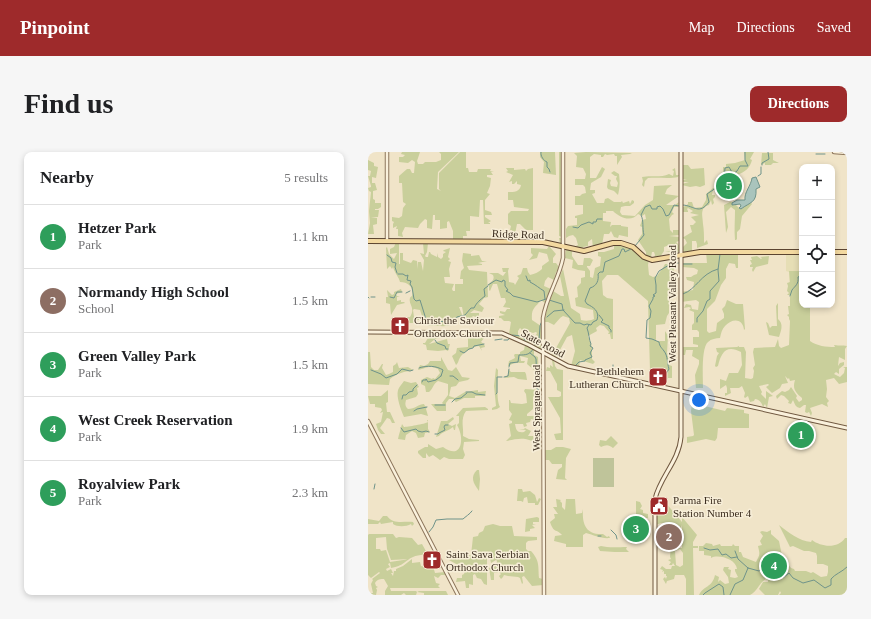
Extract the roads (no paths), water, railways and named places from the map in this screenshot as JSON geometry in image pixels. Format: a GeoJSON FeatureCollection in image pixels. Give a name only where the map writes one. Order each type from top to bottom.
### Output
{"type":"FeatureCollection","features":[{"type":"Feature","properties":{"kind":"main road","name":"West Pleasant Valley Road"},"geometry":{"type":"LineString","coordinates":[[655,595],[655,505],[658,490],[676,458],[681,437],[681,152]]}},
{"type":"Feature","properties":{"kind":"main road","name":"Ridge Road"},"geometry":{"type":"LineString","coordinates":[[368,241],[543,242],[564,248],[584,251],[613,243],[621,243],[629,244],[644,257],[652,260],[700,252],[799,252]]}},
{"type":"Feature","properties":{"kind":"main road"},"geometry":{"type":"LineString","coordinates":[[835,252],[847,252]]}},
{"type":"Feature","properties":{"kind":"main road","name":"State Road"},"geometry":{"type":"LineString","coordinates":[[368,332],[498,332],[528,344],[568,366],[847,428]]}},
{"type":"Feature","properties":{"kind":"street"},"geometry":{"type":"LineString","coordinates":[[387,152],[387,242]]}},
{"type":"Feature","properties":{"kind":"street","name":"West Sprague Road"},"geometry":{"type":"LineString","coordinates":[[544,595],[544,312],[562,265],[564,248],[563,152]]}},
{"type":"Feature","properties":{"kind":"street"},"geometry":{"type":"LineString","coordinates":[[834,153],[847,153]]}},
{"type":"Feature","properties":{"kind":"street"},"geometry":{"type":"LineString","coordinates":[[368,421],[458,595]]}},
{"type":"Feature","properties":{"kind":"water"},"geometry":{"type":"Polygon","coordinates":[[[756,177],[760,187],[756,189],[754,200],[741,209],[739,208],[741,206],[740,204],[732,205],[732,203],[737,200],[745,200],[752,178],[756,177]]]}},
{"type":"Feature","properties":{"kind":"waterway"},"geometry":{"type":"LineString","coordinates":[[541,152],[542,158],[547,162],[547,167],[550,172]]}},
{"type":"Feature","properties":{"kind":"waterway"},"geometry":{"type":"LineString","coordinates":[[719,189],[723,188],[726,184],[724,180],[725,168],[729,167],[733,174],[740,166],[748,166],[745,160],[745,152]]}},
{"type":"Feature","properties":{"kind":"waterway"},"geometry":{"type":"LineString","coordinates":[[762,165],[762,163],[769,159],[768,152]]}},
{"type":"Feature","properties":{"kind":"waterway"},"geometry":{"type":"LineString","coordinates":[[816,154],[825,154]]}},
{"type":"Feature","properties":{"kind":"waterway"},"geometry":{"type":"LineString","coordinates":[[758,176],[761,174],[761,167]]}},
{"type":"Feature","properties":{"kind":"waterway"},"geometry":{"type":"LineString","coordinates":[[683,205],[697,209],[706,206],[709,202],[707,194],[716,188]]}},
{"type":"Feature","properties":{"kind":"waterway"},"geometry":{"type":"LineString","coordinates":[[635,246],[644,235],[641,215],[645,207],[650,205],[652,209],[657,209],[657,207],[660,206],[666,216],[669,215],[674,205],[679,206]]}},
{"type":"Feature","properties":{"kind":"waterway"},"geometry":{"type":"LineString","coordinates":[[573,227],[578,228],[589,222],[593,224],[593,222],[596,222],[597,219],[602,219]]}},
{"type":"Feature","properties":{"kind":"waterway"},"geometry":{"type":"LineString","coordinates":[[549,300],[562,304],[563,310],[575,323],[591,325],[597,320],[598,314],[592,306],[587,304],[585,301],[590,288],[597,282],[598,274],[603,272],[605,262],[619,256],[622,249],[624,249],[625,252],[633,248]]}},
{"type":"Feature","properties":{"kind":"waterway"},"geometry":{"type":"LineString","coordinates":[[697,322],[697,318],[703,311],[707,301],[710,299],[710,291],[719,281],[718,270],[720,254]]}},
{"type":"Feature","properties":{"kind":"waterway"},"geometry":{"type":"LineString","coordinates":[[387,255],[391,258],[392,262],[396,263],[395,267],[397,273]]}},
{"type":"Feature","properties":{"kind":"waterway"},"geometry":{"type":"LineString","coordinates":[[672,263],[679,263]]}},
{"type":"Feature","properties":{"kind":"waterway"},"geometry":{"type":"LineString","coordinates":[[663,385],[669,369],[666,355],[659,342],[646,338],[647,320],[650,318],[651,311],[649,306],[653,297],[655,296],[653,295],[656,293],[655,278],[659,271],[669,264]]}},
{"type":"Feature","properties":{"kind":"waterway"},"geometry":{"type":"LineString","coordinates":[[683,264],[692,264]]}},
{"type":"Feature","properties":{"kind":"waterway"},"geometry":{"type":"LineString","coordinates":[[683,294],[692,289],[707,274],[718,269]]}},
{"type":"Feature","properties":{"kind":"waterway"},"geometry":{"type":"LineString","coordinates":[[398,274],[408,275],[407,280],[411,281],[410,284],[414,299],[416,301],[420,300],[425,317],[432,324],[436,321],[451,322],[457,317],[465,315],[485,296],[484,289],[488,286]]}},
{"type":"Feature","properties":{"kind":"waterway"},"geometry":{"type":"LineString","coordinates":[[526,276],[528,281],[530,280],[530,282],[544,291],[545,299]]}},
{"type":"Feature","properties":{"kind":"waterway"},"geometry":{"type":"LineString","coordinates":[[790,296],[799,276]]}},
{"type":"Feature","properties":{"kind":"waterway"},"geometry":{"type":"LineString","coordinates":[[488,285],[496,280],[502,282],[503,280],[505,281],[505,286],[508,290],[506,291],[513,296],[537,302],[546,299]]}},
{"type":"Feature","properties":{"kind":"waterway"},"geometry":{"type":"LineString","coordinates":[[406,293],[410,291]]}},
{"type":"Feature","properties":{"kind":"waterway"},"geometry":{"type":"LineString","coordinates":[[390,297],[394,298],[397,292],[402,292]]}},
{"type":"Feature","properties":{"kind":"waterway"},"geometry":{"type":"LineString","coordinates":[[547,317],[554,311],[564,310]]}},
{"type":"Feature","properties":{"kind":"waterway"},"geometry":{"type":"LineString","coordinates":[[599,315],[603,320],[601,322],[609,326],[611,332]]}},
{"type":"Feature","properties":{"kind":"waterway"},"geometry":{"type":"LineString","coordinates":[[534,346],[539,340],[541,323]]}},
{"type":"Feature","properties":{"kind":"waterway"},"geometry":{"type":"LineString","coordinates":[[575,366],[579,362],[585,361],[592,357],[590,353],[593,348],[590,346],[591,344],[587,328],[589,325]]}},
{"type":"Feature","properties":{"kind":"waterway"},"geometry":{"type":"LineString","coordinates":[[512,335],[522,336],[526,342]]}},
{"type":"Feature","properties":{"kind":"waterway"},"geometry":{"type":"LineString","coordinates":[[504,340],[508,340],[510,337]]}},
{"type":"Feature","properties":{"kind":"waterway"},"geometry":{"type":"LineString","coordinates":[[495,340],[502,339]]}},
{"type":"Feature","properties":{"kind":"waterway"},"geometry":{"type":"LineString","coordinates":[[435,340],[437,343],[448,349]]}},
{"type":"Feature","properties":{"kind":"waterway"},"geometry":{"type":"LineString","coordinates":[[460,351],[464,353],[474,346],[484,344]]}},
{"type":"Feature","properties":{"kind":"waterway"},"geometry":{"type":"LineString","coordinates":[[509,367],[510,363],[518,362],[519,355],[529,354],[533,349]]}},
{"type":"Feature","properties":{"kind":"waterway"},"geometry":{"type":"LineString","coordinates":[[530,353],[536,359],[537,382]]}},
{"type":"Feature","properties":{"kind":"waterway"},"geometry":{"type":"LineString","coordinates":[[613,365],[613,374]]}},
{"type":"Feature","properties":{"kind":"waterway"},"geometry":{"type":"LineString","coordinates":[[419,368],[429,366],[438,368],[443,370],[441,376]]}},
{"type":"Feature","properties":{"kind":"waterway"},"geometry":{"type":"LineString","coordinates":[[371,370],[386,378],[397,374],[402,369],[410,371],[413,370]]}},
{"type":"Feature","properties":{"kind":"waterway"},"geometry":{"type":"LineString","coordinates":[[504,377],[508,376],[509,369]]}},
{"type":"Feature","properties":{"kind":"waterway"},"geometry":{"type":"LineString","coordinates":[[422,382],[426,379],[428,382],[436,380],[441,376]]}},
{"type":"Feature","properties":{"kind":"waterway"},"geometry":{"type":"LineString","coordinates":[[450,376],[453,376],[458,380]]}},
{"type":"Feature","properties":{"kind":"waterway"},"geometry":{"type":"LineString","coordinates":[[496,394],[497,377],[502,377]]}},
{"type":"Feature","properties":{"kind":"waterway"},"geometry":{"type":"LineString","coordinates":[[402,399],[403,395],[413,391],[417,385]]}},
{"type":"Feature","properties":{"kind":"waterway"},"geometry":{"type":"LineString","coordinates":[[537,385],[537,389],[539,390]]}},
{"type":"Feature","properties":{"kind":"waterway"},"geometry":{"type":"LineString","coordinates":[[466,392],[485,395]]}},
{"type":"Feature","properties":{"kind":"waterway"},"geometry":{"type":"LineString","coordinates":[[452,402],[455,399],[461,398],[467,393]]}},
{"type":"Feature","properties":{"kind":"waterway"},"geometry":{"type":"LineString","coordinates":[[435,405],[445,405]]}},
{"type":"Feature","properties":{"kind":"waterway"},"geometry":{"type":"LineString","coordinates":[[414,411],[427,407]]}},
{"type":"Feature","properties":{"kind":"waterway"},"geometry":{"type":"LineString","coordinates":[[435,434],[445,430],[445,425],[448,425]]}},
{"type":"Feature","properties":{"kind":"waterway"},"geometry":{"type":"LineString","coordinates":[[401,428],[404,432],[416,429],[422,432],[429,432]]}},
{"type":"Feature","properties":{"kind":"waterway"},"geometry":{"type":"LineString","coordinates":[[374,489],[375,484]]}},
{"type":"Feature","properties":{"kind":"waterway"},"geometry":{"type":"LineString","coordinates":[[429,532],[436,520],[463,519],[472,511]]}},
{"type":"Feature","properties":{"kind":"waterway"},"geometry":{"type":"LineString","coordinates":[[611,530],[616,535],[617,539]]}},
{"type":"Feature","properties":{"kind":"waterway"},"geometry":{"type":"LineString","coordinates":[[704,548],[710,550],[718,549],[722,555],[726,554],[731,558],[737,557]]}},
{"type":"Feature","properties":{"kind":"waterway"},"geometry":{"type":"LineString","coordinates":[[735,551],[738,559],[748,568]]}},
{"type":"Feature","properties":{"kind":"waterway"},"geometry":{"type":"LineString","coordinates":[[748,568],[759,571],[767,566],[779,568],[782,572],[782,577],[789,573],[793,578],[803,583],[814,580],[825,588],[831,585],[831,579],[833,577],[847,567]]}},
{"type":"Feature","properties":{"kind":"waterway"},"geometry":{"type":"LineString","coordinates":[[730,595],[735,584],[743,580],[748,568]]}},
{"type":"Feature","properties":{"kind":"waterway"},"geometry":{"type":"LineString","coordinates":[[703,595],[719,584],[723,587],[724,595]]}},
{"type":"Feature","properties":{"kind":"place","name":"Royalview Park"},"geometry":{"type":"Point","coordinates":[729,186]}},
{"type":"Feature","properties":{"kind":"place","name":"Christ the Saviour Orthodox Church"},"geometry":{"type":"Point","coordinates":[400,326]}},
{"type":"Feature","properties":{"kind":"place","name":"Bethlehem Lutheran Church"},"geometry":{"type":"Point","coordinates":[658,377]}},
{"type":"Feature","properties":{"kind":"place","name":"Hetzer Park"},"geometry":{"type":"Point","coordinates":[801,435]}},
{"type":"Feature","properties":{"kind":"place","name":"Parma Fire Station Number 4"},"geometry":{"type":"Point","coordinates":[659,506]}},
{"type":"Feature","properties":{"kind":"place","name":"Green Valley Park"},"geometry":{"type":"Point","coordinates":[636,529]}},
{"type":"Feature","properties":{"kind":"place","name":"Normandy High School"},"geometry":{"type":"Point","coordinates":[669,537]}},
{"type":"Feature","properties":{"kind":"place","name":"Saint Sava Serbian Orthodox Church"},"geometry":{"type":"Point","coordinates":[432,560]}},
{"type":"Feature","properties":{"kind":"place","name":"West Creek Reservation"},"geometry":{"type":"Point","coordinates":[774,566]}}]}
